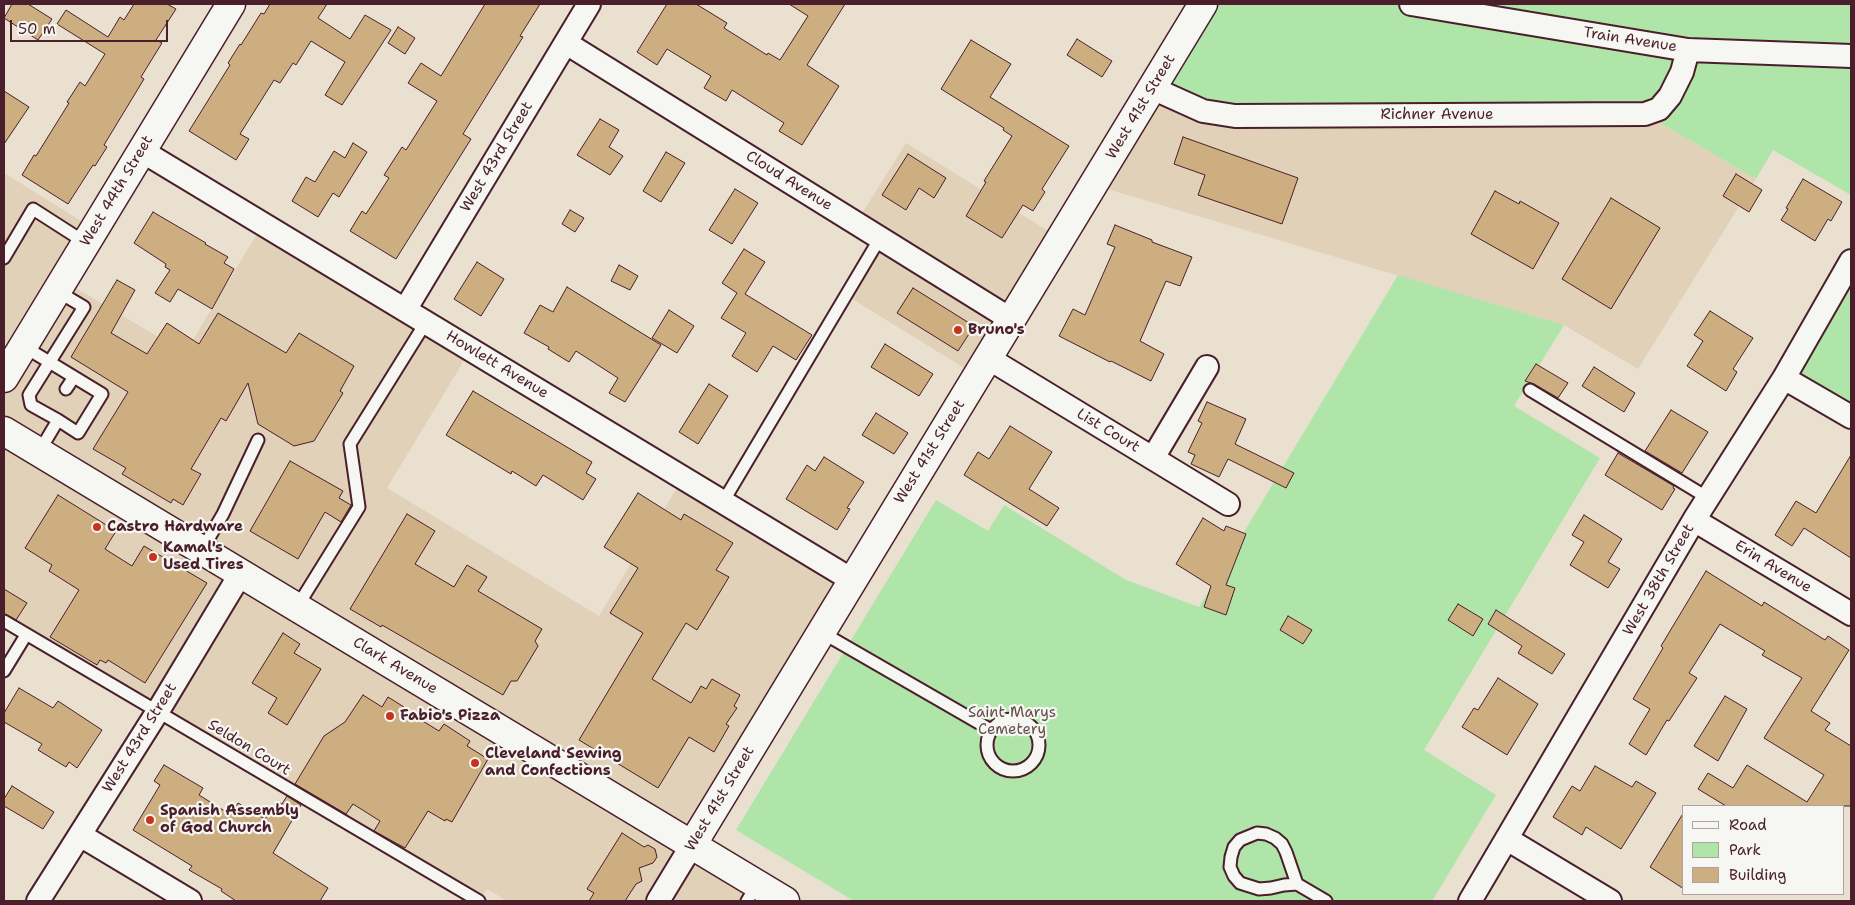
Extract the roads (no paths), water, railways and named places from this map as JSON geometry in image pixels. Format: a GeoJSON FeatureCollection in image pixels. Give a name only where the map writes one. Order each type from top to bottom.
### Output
{"type":"FeatureCollection","features":[{"type":"Feature","properties":{"kind":"street","name":"West 44th Street"},"geometry":{"type":"LineString","coordinates":[[4,378],[230,4]]}},
{"type":"Feature","properties":{"kind":"street","name":"West 43rd Street"},"geometry":{"type":"LineString","coordinates":[[405,310],[589,4]]}},
{"type":"Feature","properties":{"kind":"street","name":"Train Avenue"},"geometry":{"type":"LineString","coordinates":[[1411,4],[1688,50],[1851,56]]}},
{"type":"Feature","properties":{"kind":"street","name":"West 41st Street"},"geometry":{"type":"LineString","coordinates":[[658,901],[1197,13]]}},
{"type":"Feature","properties":{"kind":"street","name":"Cloud Avenue"},"geometry":{"type":"LineString","coordinates":[[566,43],[1012,320]]}},
{"type":"Feature","properties":{"kind":"street","name":"Richner Avenue"},"geometry":{"type":"LineString","coordinates":[[1152,88],[1203,111],[1235,116],[1645,114],[1659,109],[1670,96],[1682,72],[1688,50]]}},
{"type":"Feature","properties":{"kind":"street","name":"Howlett Avenue"},"geometry":{"type":"LineString","coordinates":[[142,151],[852,580]]}},
{"type":"Feature","properties":{"kind":"street","name":"West 38th Street"},"geometry":{"type":"LineString","coordinates":[[1470,901],[1694,520],[1784,378],[1851,261]]}},
{"type":"Feature","properties":{"kind":"street","name":"List Court"},"geometry":{"type":"LineString","coordinates":[[988,358],[1228,504]]}},
{"type":"Feature","properties":{"kind":"street"},"geometry":{"type":"LineString","coordinates":[[1153,458],[1207,367]]}},
{"type":"Feature","properties":{"kind":"street"},"geometry":{"type":"LineString","coordinates":[[1784,378],[1851,418]]}},
{"type":"Feature","properties":{"kind":"street","name":"Clark Avenue"},"geometry":{"type":"LineString","coordinates":[[4,431],[692,845],[752,893],[785,901]]}},
{"type":"Feature","properties":{"kind":"street","name":"Erin Avenue"},"geometry":{"type":"LineString","coordinates":[[1694,520],[1851,614]]}},
{"type":"Feature","properties":{"kind":"street","name":"West 43rd Street"},"geometry":{"type":"LineString","coordinates":[[38,901],[158,711],[241,573]]}},
{"type":"Feature","properties":{"kind":"street"},"geometry":{"type":"LineString","coordinates":[[80,835],[190,901]]}},
{"type":"Feature","properties":{"kind":"street"},"geometry":{"type":"LineString","coordinates":[[1506,839],[1610,901]]}},
{"type":"Feature","properties":{"kind":"lane"},"geometry":{"type":"LineString","coordinates":[[4,258],[33,209],[86,242]]}},
{"type":"Feature","properties":{"kind":"lane"},"geometry":{"type":"LineString","coordinates":[[723,502],[880,238]]}},
{"type":"Feature","properties":{"kind":"lane"},"geometry":{"type":"LineString","coordinates":[[23,346],[50,362],[74,376],[102,394],[78,433],[54,415],[31,405],[29,395],[50,362],[84,307],[57,291]]}},
{"type":"Feature","properties":{"kind":"lane"},"geometry":{"type":"LineString","coordinates":[[297,606],[359,507],[350,444],[426,322]]}},
{"type":"Feature","properties":{"kind":"lane"},"geometry":{"type":"LineString","coordinates":[[66,389],[74,376]]}},
{"type":"Feature","properties":{"kind":"lane"},"geometry":{"type":"LineString","coordinates":[[1530,390],[1708,498]]}},
{"type":"Feature","properties":{"kind":"lane"},"geometry":{"type":"LineString","coordinates":[[40,452],[54,415]]}},
{"type":"Feature","properties":{"kind":"lane"},"geometry":{"type":"LineString","coordinates":[[202,550],[223,514],[258,440]]}},
{"type":"Feature","properties":{"kind":"lane","name":"Seldon Court"},"geometry":{"type":"LineString","coordinates":[[4,621],[479,901]]}},
{"type":"Feature","properties":{"kind":"lane"},"geometry":{"type":"LineString","coordinates":[[820,632],[991,730]]}},
{"type":"Feature","properties":{"kind":"lane"},"geometry":{"type":"LineString","coordinates":[[4,671],[26,635]]}},
{"type":"Feature","properties":{"kind":"lane"},"geometry":{"type":"LineString","coordinates":[[1021,719],[1035,729],[1039,737],[1039,754],[1028,768],[1020,771],[1002,769],[994,764],[989,757],[987,748],[991,730],[1004,720],[1021,719]]}},
{"type":"Feature","properties":{"kind":"lane"},"geometry":{"type":"LineString","coordinates":[[1297,884],[1286,852],[1282,844],[1275,838],[1257,833],[1240,840],[1234,847],[1230,866],[1234,876],[1240,883],[1259,889],[1297,884],[1326,901]]}},
{"type":"Feature","properties":{"kind":"place","name":"Bruno's"},"geometry":{"type":"Point","coordinates":[958,330]}},
{"type":"Feature","properties":{"kind":"place","name":"Castro Hardware"},"geometry":{"type":"Point","coordinates":[97,527]}},
{"type":"Feature","properties":{"kind":"place","name":"Kamal's Used Tires"},"geometry":{"type":"Point","coordinates":[153,557]}},
{"type":"Feature","properties":{"kind":"place","name":"Fabio's Pizza"},"geometry":{"type":"Point","coordinates":[390,716]}},
{"type":"Feature","properties":{"kind":"place","name":"Cleveland Sewing and Confections"},"geometry":{"type":"Point","coordinates":[475,763]}},
{"type":"Feature","properties":{"kind":"place","name":"Spanish Assembly of God Church"},"geometry":{"type":"Point","coordinates":[150,820]}},
{"type":"Feature","properties":{"kind":"park label","name":"Saint Marys Cemetery"},"geometry":{"type":"Point","coordinates":[1012,722]}}]}
